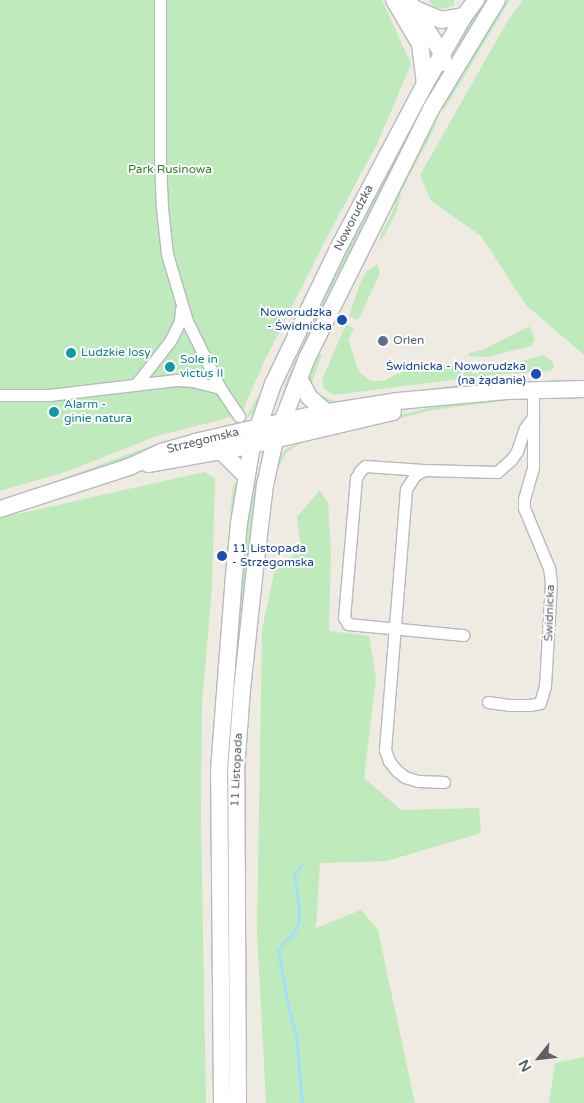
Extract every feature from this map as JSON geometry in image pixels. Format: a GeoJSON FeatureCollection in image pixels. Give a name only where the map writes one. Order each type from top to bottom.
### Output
{"type":"FeatureCollection","features":[{"type":"Feature","properties":{"kind":"main road"},"geometry":{"type":"LineString","coordinates":[[394,0],[420,44],[425,84]]}},
{"type":"Feature","properties":{"kind":"main road","name":"Noworudzka"},"geometry":{"type":"LineString","coordinates":[[252,445],[256,428],[273,384],[308,310],[425,84],[464,16],[476,0]]}},
{"type":"Feature","properties":{"kind":"main road","name":"Noworudzka"},"geometry":{"type":"LineString","coordinates":[[275,440],[299,378],[445,85],[497,0]]}},
{"type":"Feature","properties":{"kind":"main road"},"geometry":{"type":"LineString","coordinates":[[411,4],[441,20],[464,16]]}},
{"type":"Feature","properties":{"kind":"main road"},"geometry":{"type":"LineString","coordinates":[[411,4],[443,55],[445,85]]}},
{"type":"Feature","properties":{"kind":"main road"},"geometry":{"type":"LineString","coordinates":[[420,44],[443,55],[466,50]]}},
{"type":"Feature","properties":{"kind":"main road"},"geometry":{"type":"LineString","coordinates":[[299,378],[309,397],[326,412]]}},
{"type":"Feature","properties":{"kind":"main road"},"geometry":{"type":"LineString","coordinates":[[280,423],[326,412],[398,401],[533,390],[584,389]]}},
{"type":"Feature","properties":{"kind":"main road"},"geometry":{"type":"LineString","coordinates":[[252,445],[450,397]]}},
{"type":"Feature","properties":{"kind":"main road","name":"Strzegomska"},"geometry":{"type":"LineString","coordinates":[[0,509],[129,467],[170,449],[280,423]]}},
{"type":"Feature","properties":{"kind":"main road","name":"11 Listopada"},"geometry":{"type":"LineString","coordinates":[[238,1103],[236,771],[242,690],[254,578],[265,485],[275,440]]}},
{"type":"Feature","properties":{"kind":"main road","name":"Strzegomska"},"geometry":{"type":"LineString","coordinates":[[129,467],[222,452],[252,445]]}},
{"type":"Feature","properties":{"kind":"main road","name":"11 Listopada"},"geometry":{"type":"LineString","coordinates":[[222,1103],[219,770],[233,586],[246,476],[252,445]]}},
{"type":"Feature","properties":{"kind":"main road"},"geometry":{"type":"LineString","coordinates":[[222,452],[246,476]]}},
{"type":"Feature","properties":{"kind":"street"},"geometry":{"type":"LineString","coordinates":[[160,0],[162,208],[167,254],[182,306],[220,388],[239,416]]}},
{"type":"Feature","properties":{"kind":"street"},"geometry":{"type":"LineString","coordinates":[[137,383],[170,341],[180,321],[182,306]]}},
{"type":"Feature","properties":{"kind":"street"},"geometry":{"type":"LineString","coordinates":[[0,395],[49,395],[137,383],[176,380],[192,381],[220,388]]}},
{"type":"Feature","properties":{"kind":"street","name":"Świdnicka"},"geometry":{"type":"LineString","coordinates":[[488,702],[516,705],[540,702],[545,686],[552,582],[549,568],[524,508],[524,499],[533,467],[533,390]]}},
{"type":"Feature","properties":{"kind":"street","name":"Świdnicka"},"geometry":{"type":"LineString","coordinates":[[463,635],[348,624],[344,617],[356,478],[365,466],[497,472],[514,456],[525,428],[533,417]]}},
{"type":"Feature","properties":{"kind":"street"},"geometry":{"type":"LineString","coordinates":[[424,470],[415,475],[406,488],[385,750],[393,766],[405,777],[418,781],[444,782]]}},
{"type":"Feature","properties":{"kind":"green space","name":"Park Rusinowa"},"geometry":{"type":"Polygon","coordinates":[[[0,0],[382,0],[411,64],[377,144],[326,239],[264,362],[243,410],[227,418],[157,436],[68,471],[0,491],[0,0]]]}},
{"type":"Feature","properties":{"kind":"green space"},"geometry":{"type":"Polygon","coordinates":[[[429,0],[454,0],[454,5],[443,9],[434,7],[429,0]]]}},
{"type":"Feature","properties":{"kind":"green space"},"geometry":{"type":"Polygon","coordinates":[[[484,0],[491,0],[464,42],[454,47],[484,0]]]}},
{"type":"Feature","properties":{"kind":"green space"},"geometry":{"type":"Polygon","coordinates":[[[506,0],[510,0],[444,110],[442,109],[461,73],[506,0]]]}},
{"type":"Feature","properties":{"kind":"green space"},"geometry":{"type":"Polygon","coordinates":[[[523,0],[584,0],[584,355],[526,305],[481,236],[431,201],[420,175],[507,22],[523,0]]]}},
{"type":"Feature","properties":{"kind":"green space"},"geometry":{"type":"Polygon","coordinates":[[[406,101],[408,103],[267,380],[266,377],[302,301],[406,101]]]}},
{"type":"Feature","properties":{"kind":"green space"},"geometry":{"type":"Polygon","coordinates":[[[419,108],[422,110],[287,388],[284,386],[339,264],[419,108]]]}},
{"type":"Feature","properties":{"kind":"green space"},"geometry":{"type":"Polygon","coordinates":[[[438,118],[401,192],[397,211],[380,243],[380,237],[393,210],[400,187],[438,118]]]}},
{"type":"Feature","properties":{"kind":"green space"},"geometry":{"type":"Polygon","coordinates":[[[377,264],[380,272],[378,278],[358,320],[349,316],[361,281],[366,272],[377,264]]]}},
{"type":"Feature","properties":{"kind":"green space"},"geometry":{"type":"Polygon","coordinates":[[[346,324],[354,329],[348,340],[359,372],[371,381],[384,381],[413,364],[422,362],[482,368],[511,364],[543,355],[553,362],[554,367],[550,371],[492,375],[334,395],[324,389],[322,380],[346,324]]]}},
{"type":"Feature","properties":{"kind":"green space"},"geometry":{"type":"Polygon","coordinates":[[[529,326],[535,339],[531,346],[487,357],[468,356],[469,353],[483,350],[529,326]]]}},
{"type":"Feature","properties":{"kind":"green space"},"geometry":{"type":"Polygon","coordinates":[[[316,353],[322,355],[310,387],[307,375],[316,353]]]}},
{"type":"Feature","properties":{"kind":"green space"},"geometry":{"type":"Polygon","coordinates":[[[502,379],[505,382],[499,384],[336,404],[325,403],[319,395],[336,401],[502,379]]]}},
{"type":"Feature","properties":{"kind":"green space"},"geometry":{"type":"Polygon","coordinates":[[[261,391],[264,391],[255,411],[243,422],[261,391]]]}},
{"type":"Feature","properties":{"kind":"green space"},"geometry":{"type":"Polygon","coordinates":[[[506,398],[517,399],[433,410],[319,438],[316,437],[428,408],[506,398]]]}},
{"type":"Feature","properties":{"kind":"green space"},"geometry":{"type":"Polygon","coordinates":[[[201,433],[54,488],[48,484],[161,442],[201,433]]]}},
{"type":"Feature","properties":{"kind":"green space"},"geometry":{"type":"Polygon","coordinates":[[[306,440],[286,453],[276,469],[280,457],[286,449],[306,440]]]}},
{"type":"Feature","properties":{"kind":"green space"},"geometry":{"type":"Polygon","coordinates":[[[204,472],[215,478],[212,588],[202,703],[201,817],[206,1103],[0,1103],[0,518],[204,472]]]}},
{"type":"Feature","properties":{"kind":"green space"},"geometry":{"type":"Polygon","coordinates":[[[252,479],[257,479],[250,535],[231,1103],[224,804],[235,641],[252,479]]]}},
{"type":"Feature","properties":{"kind":"green space"},"geometry":{"type":"Polygon","coordinates":[[[239,480],[234,516],[230,515],[233,485],[239,480]]]}},
{"type":"Feature","properties":{"kind":"green space"},"geometry":{"type":"Polygon","coordinates":[[[320,490],[328,503],[331,552],[329,631],[369,636],[376,678],[364,778],[401,810],[479,808],[481,833],[387,861],[320,863],[316,928],[361,910],[378,930],[415,1103],[266,1103],[257,933],[262,630],[274,573],[301,547],[297,517],[320,490]]]}},
{"type":"Feature","properties":{"kind":"green space"},"geometry":{"type":"Polygon","coordinates":[[[584,1057],[584,1103],[549,1103],[555,1063],[584,1057]]]}},
{"type":"Feature","properties":{"kind":"waterway"},"geometry":{"type":"LineString","coordinates":[[302,1103],[296,1034],[289,1010],[278,951],[284,941],[293,935],[298,923],[299,910],[294,875],[303,864]]}},
{"type":"Feature","properties":{"kind":"place","name":"Noworudzka - Świdnicka"},"geometry":{"type":"Point","coordinates":[342,320]}},
{"type":"Feature","properties":{"kind":"place","name":"Orlen"},"geometry":{"type":"Point","coordinates":[383,341]}},
{"type":"Feature","properties":{"kind":"place","name":"Ludzkie losy"},"geometry":{"type":"Point","coordinates":[71,353]}},
{"type":"Feature","properties":{"kind":"place","name":"Sole in victus II"},"geometry":{"type":"Point","coordinates":[170,367]}},
{"type":"Feature","properties":{"kind":"place","name":"Świdnicka - Noworudzka (na żądanie)"},"geometry":{"type":"Point","coordinates":[536,374]}},
{"type":"Feature","properties":{"kind":"place","name":"Alarm - ginie natura"},"geometry":{"type":"Point","coordinates":[54,412]}},
{"type":"Feature","properties":{"kind":"place","name":"11 Listopada - Strzegomska"},"geometry":{"type":"Point","coordinates":[222,556]}}]}
